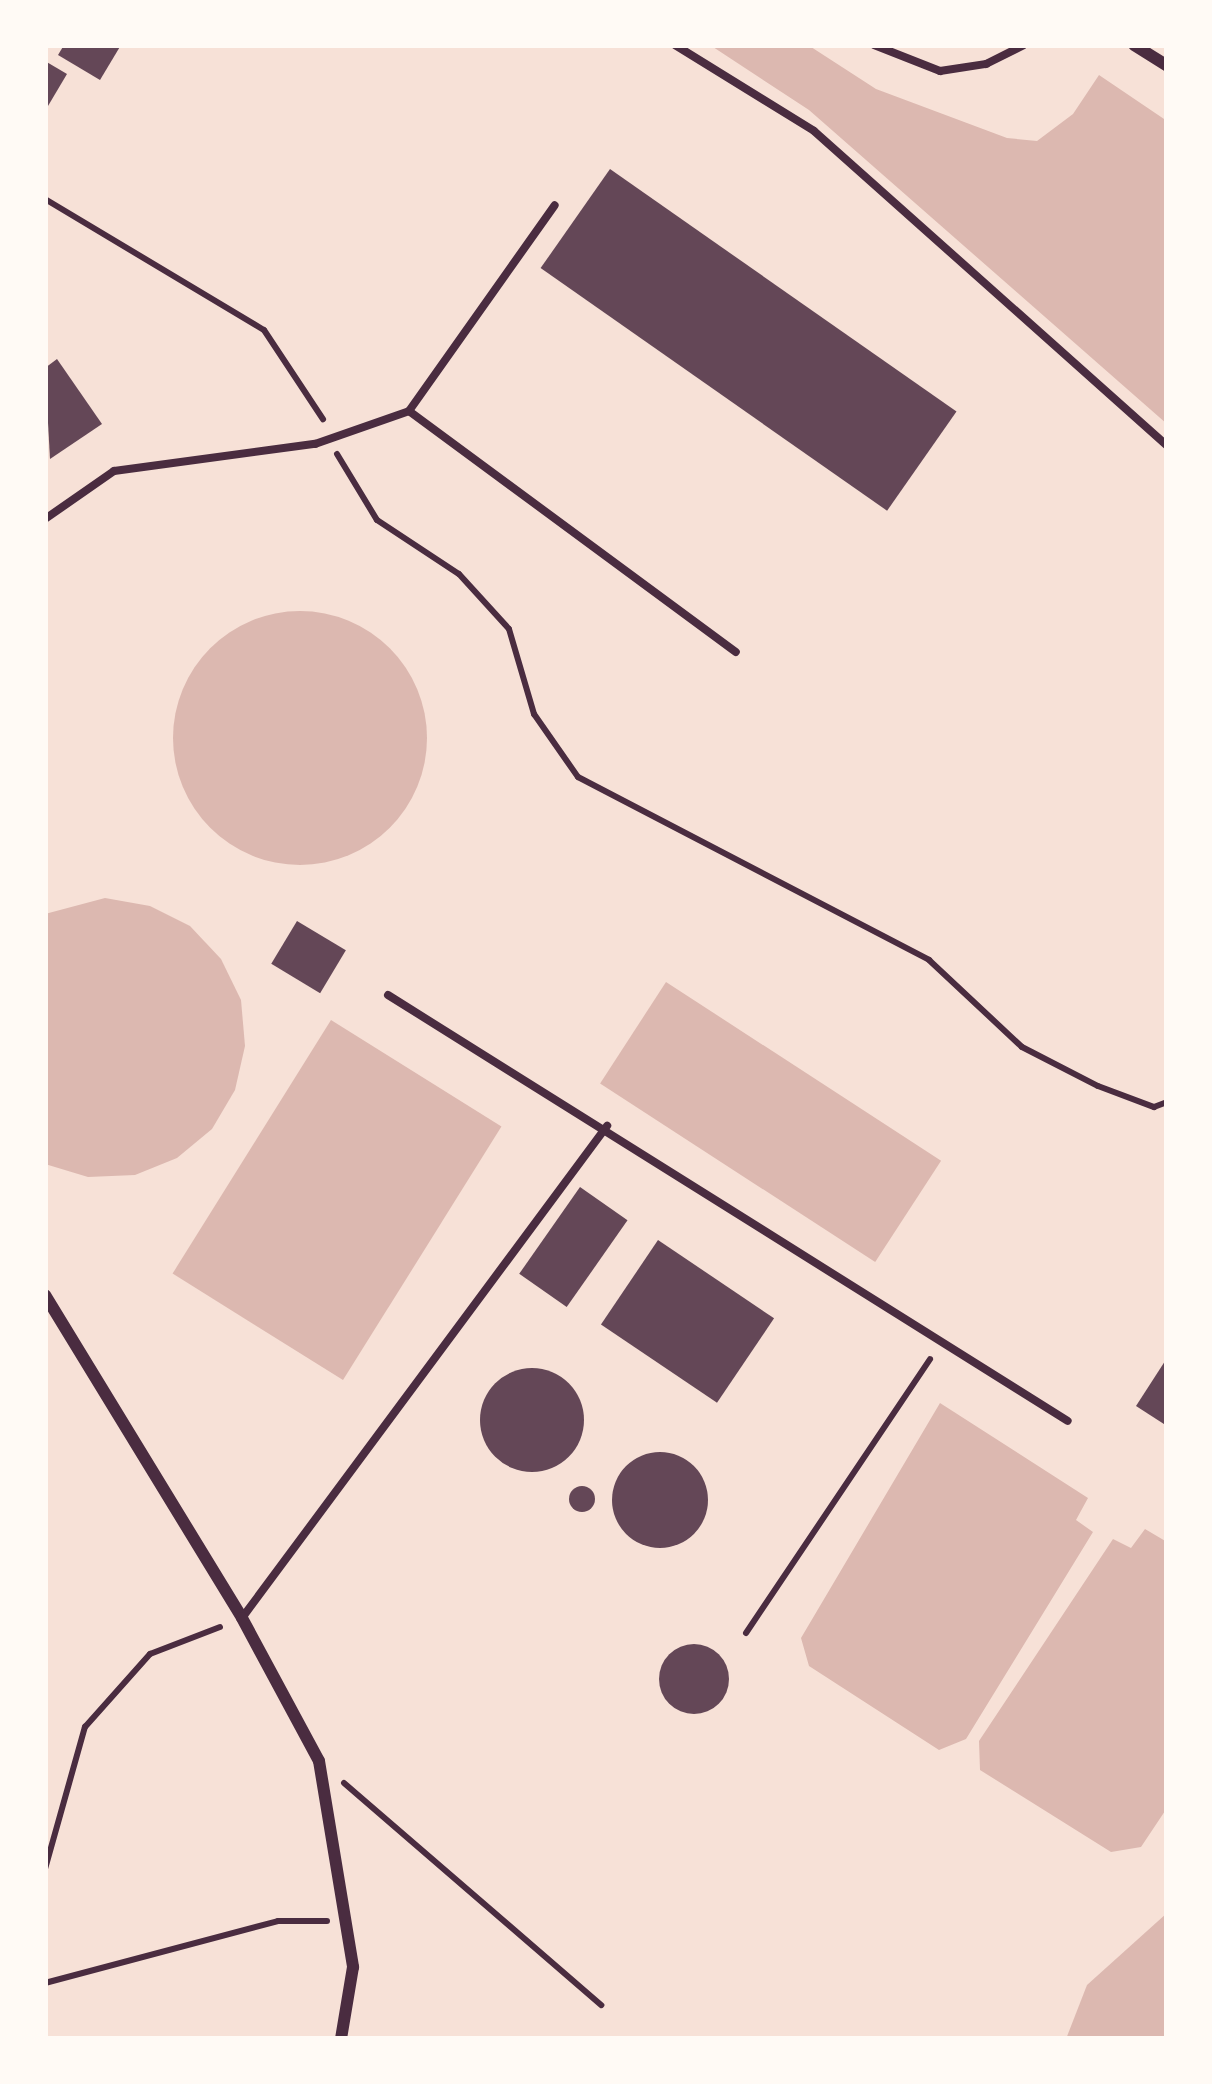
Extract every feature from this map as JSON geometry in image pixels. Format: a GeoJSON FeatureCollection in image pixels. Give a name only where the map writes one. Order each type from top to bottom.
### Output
{"type":"FeatureCollection","features":[{"type":"Feature","properties":{"kind":"street"},"geometry":{"type":"LineString","coordinates":[[1134,45],[1167,66]]}},
{"type":"Feature","properties":{"kind":"street"},"geometry":{"type":"LineString","coordinates":[[45,1295],[242,1618],[319,1761],[352,1967],[341,2039]]}},
{"type":"Feature","properties":{"kind":"lane"},"geometry":{"type":"LineString","coordinates":[[675,45],[814,130],[1167,446]]}},
{"type":"Feature","properties":{"kind":"lane"},"geometry":{"type":"LineString","coordinates":[[874,45],[940,71],[986,64],[1024,45]]}},
{"type":"Feature","properties":{"kind":"lane"},"geometry":{"type":"LineString","coordinates":[[45,519],[114,472],[331,439],[409,411],[555,205]]}},
{"type":"Feature","properties":{"kind":"lane"},"geometry":{"type":"LineString","coordinates":[[409,411],[736,652]]}},
{"type":"Feature","properties":{"kind":"lane"},"geometry":{"type":"LineString","coordinates":[[388,995],[607,1126],[1068,1421]]}},
{"type":"Feature","properties":{"kind":"lane"},"geometry":{"type":"LineString","coordinates":[[242,1618],[607,1126]]}},
{"type":"Feature","properties":{"kind":"path"},"geometry":{"type":"LineString","coordinates":[[45,200],[264,330],[316,400],[331,439],[377,520],[459,574],[509,629],[534,714],[578,777],[929,960],[1022,1047],[1098,1087],[1154,1107],[1167,1102]]}},
{"type":"Feature","properties":{"kind":"path"},"geometry":{"type":"LineString","coordinates":[[746,1634],[942,1341]]}},
{"type":"Feature","properties":{"kind":"path"},"geometry":{"type":"LineString","coordinates":[[45,1869],[85,1727],[151,1654],[242,1618]]}},
{"type":"Feature","properties":{"kind":"path"},"geometry":{"type":"LineString","coordinates":[[319,1761],[601,2005]]}},
{"type":"Feature","properties":{"kind":"path"},"geometry":{"type":"LineString","coordinates":[[45,1983],[278,1921],[347,1921]]}},
{"type":"Feature","properties":{"kind":"shaded area"},"geometry":{"type":"Polygon","coordinates":[[[710,45],[808,45],[876,89],[1007,138],[1037,141],[1073,114],[1099,75],[1167,121],[1167,424],[809,110],[710,45]]]}},
{"type":"Feature","properties":{"kind":"shaded area"},"geometry":{"type":"Polygon","coordinates":[[[300,611],[348,621],[390,648],[417,690],[427,738],[417,786],[390,828],[348,855],[300,865],[252,855],[210,828],[183,786],[173,738],[183,690],[210,648],[252,621],[300,611]]]}},
{"type":"Feature","properties":{"kind":"shaded area"},"geometry":{"type":"Polygon","coordinates":[[[105,898],[150,906],[190,926],[221,959],[241,1000],[245,1046],[235,1090],[212,1129],[177,1158],[135,1175],[88,1177],[45,1164],[45,914],[105,898]]]}},
{"type":"Feature","properties":{"kind":"shaded area"},"geometry":{"type":"Polygon","coordinates":[[[666,982],[941,1161],[875,1262],[600,1083],[666,982]]]}},
{"type":"Feature","properties":{"kind":"shaded area"},"geometry":{"type":"Polygon","coordinates":[[[331,1020],[501,1127],[343,1380],[173,1274],[331,1020]]]}},
{"type":"Feature","properties":{"kind":"shaded area"},"geometry":{"type":"Polygon","coordinates":[[[940,1403],[1088,1498],[1076,1520],[1093,1532],[966,1739],[939,1750],[809,1666],[801,1638],[940,1403]]]}},
{"type":"Feature","properties":{"kind":"shaded area"},"geometry":{"type":"Polygon","coordinates":[[[1145,1529],[1167,1542],[1167,1808],[1141,1847],[1111,1852],[980,1770],[979,1741],[1113,1539],[1131,1548],[1145,1529]]]}},
{"type":"Feature","properties":{"kind":"shaded area"},"geometry":{"type":"Polygon","coordinates":[[[1167,1913],[1167,2039],[1066,2039],[1087,1985],[1167,1913]]]}},
{"type":"Feature","properties":{"kind":"building"},"geometry":{"type":"Polygon","coordinates":[[[64,45],[121,45],[100,80],[58,55],[64,45]]]}},
{"type":"Feature","properties":{"kind":"building"},"geometry":{"type":"Polygon","coordinates":[[[45,61],[67,74],[45,111],[45,61]]]}},
{"type":"Feature","properties":{"kind":"building"},"geometry":{"type":"Polygon","coordinates":[[[610,169],[957,412],[887,511],[541,268],[610,169]]]}},
{"type":"Feature","properties":{"kind":"building"},"geometry":{"type":"Polygon","coordinates":[[[57,359],[102,424],[50,459],[45,368],[57,359]]]}},
{"type":"Feature","properties":{"kind":"building"},"geometry":{"type":"Polygon","coordinates":[[[297,921],[346,950],[320,993],[271,964],[297,921]]]}},
{"type":"Feature","properties":{"kind":"building"},"geometry":{"type":"Polygon","coordinates":[[[580,1187],[628,1220],[567,1307],[519,1274],[580,1187]]]}},
{"type":"Feature","properties":{"kind":"building"},"geometry":{"type":"Polygon","coordinates":[[[658,1240],[774,1318],[717,1403],[601,1325],[658,1240]]]}},
{"type":"Feature","properties":{"kind":"building"},"geometry":{"type":"Polygon","coordinates":[[[1167,1358],[1167,1426],[1136,1406],[1167,1358]]]}},
{"type":"Feature","properties":{"kind":"building"},"geometry":{"type":"Polygon","coordinates":[[[532,1368],[552,1372],[569,1383],[580,1400],[584,1420],[580,1440],[569,1457],[552,1468],[532,1472],[512,1468],[495,1457],[484,1440],[480,1420],[484,1400],[495,1383],[512,1372],[532,1368]]]}},
{"type":"Feature","properties":{"kind":"building"},"geometry":{"type":"Polygon","coordinates":[[[660,1452],[694,1466],[708,1500],[694,1534],[660,1548],[626,1534],[612,1500],[626,1466],[660,1452]]]}},
{"type":"Feature","properties":{"kind":"building"},"geometry":{"type":"Polygon","coordinates":[[[582,1486],[595,1499],[582,1512],[569,1499],[582,1486]]]}},
{"type":"Feature","properties":{"kind":"building"},"geometry":{"type":"Polygon","coordinates":[[[694,1644],[719,1654],[729,1679],[719,1704],[694,1714],[669,1704],[659,1679],[669,1654],[694,1644]]]}}]}
